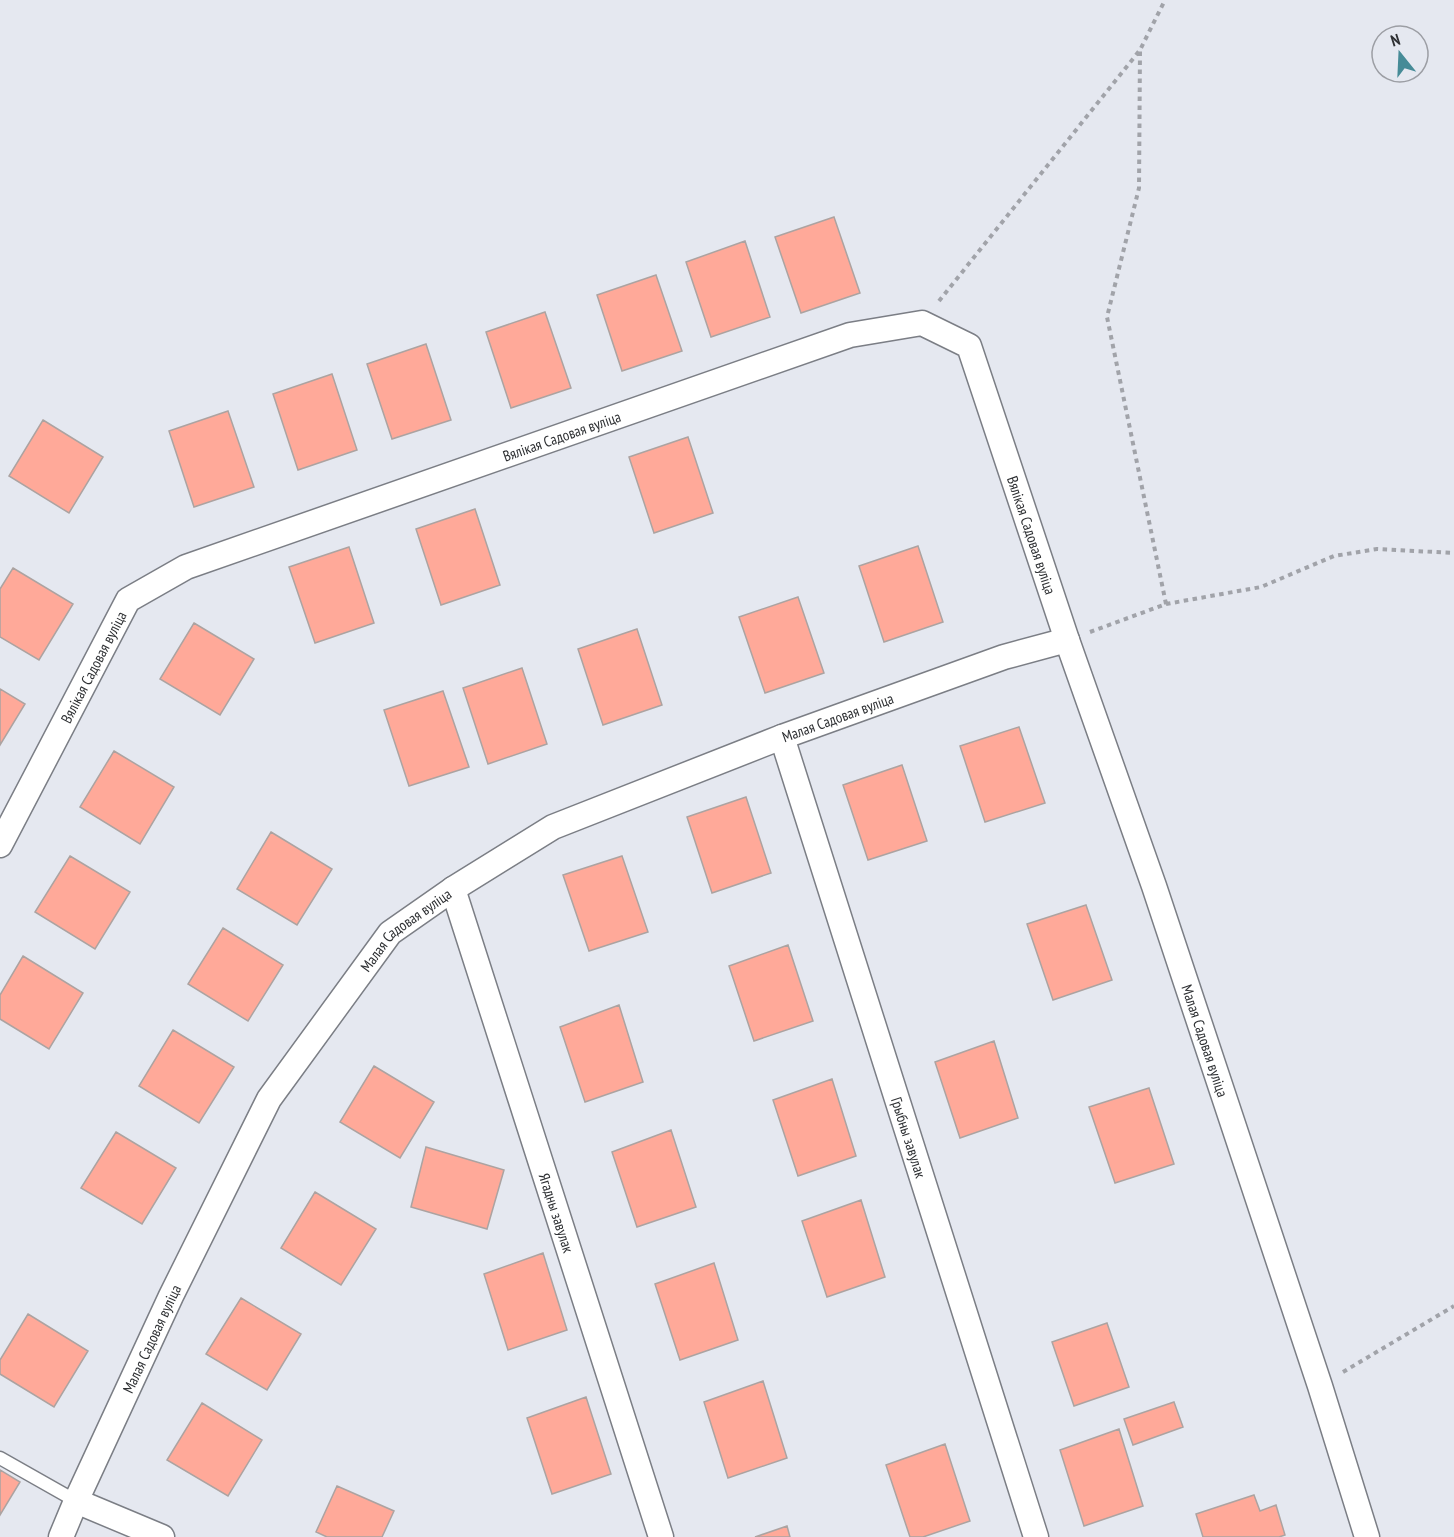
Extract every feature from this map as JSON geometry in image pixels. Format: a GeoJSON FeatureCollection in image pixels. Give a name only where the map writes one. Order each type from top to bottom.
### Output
{"type":"FeatureCollection","features":[{"type":"Feature","properties":{"kind":"street","name":"Вялікая Садовая вуліца"},"geometry":{"type":"LineString","coordinates":[[0,845],[128,600],[176,572],[197,563],[850,335],[922,323],[969,346],[1067,640]]}},
{"type":"Feature","properties":{"kind":"street","name":"Малая Садовая вуліца"},"geometry":{"type":"LineString","coordinates":[[61,1537],[171,1296],[269,1099],[390,933],[453,889],[553,827],[782,737],[1004,657],[1067,640],[1154,886],[1320,1386],[1367,1537]]}},
{"type":"Feature","properties":{"kind":"street","name":"Грыбны завулак"},"geometry":{"type":"LineString","coordinates":[[782,737],[1036,1537]]}},
{"type":"Feature","properties":{"kind":"street","name":"Ягадны завулак"},"geometry":{"type":"LineString","coordinates":[[453,889],[661,1537]]}},
{"type":"Feature","properties":{"kind":"street"},"geometry":{"type":"LineString","coordinates":[[76,1501],[162,1537]]}},
{"type":"Feature","properties":{"kind":"lane"},"geometry":{"type":"LineString","coordinates":[[0,1458],[76,1501]]}},
{"type":"Feature","properties":{"kind":"path"},"geometry":{"type":"LineString","coordinates":[[922,323],[1140,50],[1164,0]]}},
{"type":"Feature","properties":{"kind":"path"},"geometry":{"type":"LineString","coordinates":[[1140,50],[1139,188],[1107,317],[1166,604]]}},
{"type":"Feature","properties":{"kind":"path"},"geometry":{"type":"LineString","coordinates":[[1067,640],[1166,604],[1261,587],[1334,556],[1377,549],[1454,554]]}},
{"type":"Feature","properties":{"kind":"path"},"geometry":{"type":"LineString","coordinates":[[1320,1386],[1454,1306]]}},
{"type":"Feature","properties":{"kind":"building"},"geometry":{"type":"Polygon","coordinates":[[[834,217],[860,293],[801,313],[775,237],[834,217]]]}},
{"type":"Feature","properties":{"kind":"building"},"geometry":{"type":"Polygon","coordinates":[[[745,241],[770,317],[711,337],[686,262],[745,241]]]}},
{"type":"Feature","properties":{"kind":"building"},"geometry":{"type":"Polygon","coordinates":[[[656,275],[682,351],[622,371],[597,295],[656,275]]]}},
{"type":"Feature","properties":{"kind":"building"},"geometry":{"type":"Polygon","coordinates":[[[545,312],[571,388],[511,408],[486,332],[545,312]]]}},
{"type":"Feature","properties":{"kind":"building"},"geometry":{"type":"Polygon","coordinates":[[[426,344],[451,420],[392,439],[367,364],[426,344]]]}},
{"type":"Feature","properties":{"kind":"building"},"geometry":{"type":"Polygon","coordinates":[[[332,374],[357,450],[298,470],[273,394],[332,374]]]}},
{"type":"Feature","properties":{"kind":"building"},"geometry":{"type":"Polygon","coordinates":[[[228,411],[254,487],[194,507],[169,431],[228,411]]]}},
{"type":"Feature","properties":{"kind":"building"},"geometry":{"type":"Polygon","coordinates":[[[43,420],[103,457],[69,513],[9,476],[43,420]]]}},
{"type":"Feature","properties":{"kind":"building"},"geometry":{"type":"Polygon","coordinates":[[[688,437],[713,513],[654,533],[629,457],[688,437]]]}},
{"type":"Feature","properties":{"kind":"building"},"geometry":{"type":"Polygon","coordinates":[[[475,509],[500,585],[441,605],[416,529],[475,509]]]}},
{"type":"Feature","properties":{"kind":"building"},"geometry":{"type":"Polygon","coordinates":[[[918,546],[943,622],[884,642],[859,566],[918,546]]]}},
{"type":"Feature","properties":{"kind":"building"},"geometry":{"type":"Polygon","coordinates":[[[349,547],[374,623],[315,643],[289,567],[349,547]]]}},
{"type":"Feature","properties":{"kind":"building"},"geometry":{"type":"Polygon","coordinates":[[[13,568],[73,604],[39,660],[0,637],[0,589],[13,568]]]}},
{"type":"Feature","properties":{"kind":"building"},"geometry":{"type":"Polygon","coordinates":[[[798,597],[824,673],[765,693],[739,617],[798,597]]]}},
{"type":"Feature","properties":{"kind":"building"},"geometry":{"type":"Polygon","coordinates":[[[194,623],[254,659],[220,715],[160,679],[194,623]]]}},
{"type":"Feature","properties":{"kind":"building"},"geometry":{"type":"Polygon","coordinates":[[[637,629],[662,705],[603,725],[578,649],[637,629]]]}},
{"type":"Feature","properties":{"kind":"building"},"geometry":{"type":"Polygon","coordinates":[[[522,668],[547,744],[488,764],[463,688],[522,668]]]}},
{"type":"Feature","properties":{"kind":"building"},"geometry":{"type":"Polygon","coordinates":[[[0,689],[25,704],[0,745],[0,689]]]}},
{"type":"Feature","properties":{"kind":"building"},"geometry":{"type":"Polygon","coordinates":[[[443,691],[469,767],[409,786],[384,710],[443,691]]]}},
{"type":"Feature","properties":{"kind":"building"},"geometry":{"type":"Polygon","coordinates":[[[1019,727],[1045,803],[985,822],[960,746],[1019,727]]]}},
{"type":"Feature","properties":{"kind":"building"},"geometry":{"type":"Polygon","coordinates":[[[114,751],[174,787],[140,844],[80,807],[114,751]]]}},
{"type":"Feature","properties":{"kind":"building"},"geometry":{"type":"Polygon","coordinates":[[[902,765],[927,841],[868,860],[843,785],[902,765]]]}},
{"type":"Feature","properties":{"kind":"building"},"geometry":{"type":"Polygon","coordinates":[[[746,797],[771,873],[712,893],[687,817],[746,797]]]}},
{"type":"Feature","properties":{"kind":"building"},"geometry":{"type":"Polygon","coordinates":[[[271,832],[332,869],[297,925],[237,889],[271,832]]]}},
{"type":"Feature","properties":{"kind":"building"},"geometry":{"type":"Polygon","coordinates":[[[70,856],[130,892],[95,949],[35,912],[70,856]]]}},
{"type":"Feature","properties":{"kind":"building"},"geometry":{"type":"Polygon","coordinates":[[[622,856],[648,932],[589,951],[563,875],[622,856]]]}},
{"type":"Feature","properties":{"kind":"building"},"geometry":{"type":"Polygon","coordinates":[[[1086,905],[1112,980],[1053,1000],[1027,924],[1086,905]]]}},
{"type":"Feature","properties":{"kind":"building"},"geometry":{"type":"Polygon","coordinates":[[[223,928],[283,965],[248,1021],[188,984],[223,928]]]}},
{"type":"Feature","properties":{"kind":"building"},"geometry":{"type":"Polygon","coordinates":[[[788,945],[813,1021],[754,1041],[729,966],[788,945]]]}},
{"type":"Feature","properties":{"kind":"building"},"geometry":{"type":"Polygon","coordinates":[[[23,956],[83,993],[49,1049],[0,1019],[0,995],[23,956]]]}},
{"type":"Feature","properties":{"kind":"building"},"geometry":{"type":"Polygon","coordinates":[[[619,1005],[643,1082],[585,1102],[560,1027],[619,1005]]]}},
{"type":"Feature","properties":{"kind":"building"},"geometry":{"type":"Polygon","coordinates":[[[173,1030],[234,1067],[199,1123],[139,1086],[173,1030]]]}},
{"type":"Feature","properties":{"kind":"building"},"geometry":{"type":"Polygon","coordinates":[[[994,1041],[1018,1118],[960,1138],[935,1062],[994,1041]]]}},
{"type":"Feature","properties":{"kind":"building"},"geometry":{"type":"Polygon","coordinates":[[[374,1066],[434,1102],[400,1158],[340,1122],[374,1066]]]}},
{"type":"Feature","properties":{"kind":"building"},"geometry":{"type":"Polygon","coordinates":[[[832,1079],[856,1156],[798,1176],[773,1100],[832,1079]]]}},
{"type":"Feature","properties":{"kind":"building"},"geometry":{"type":"Polygon","coordinates":[[[1149,1088],[1174,1164],[1115,1183],[1089,1107],[1149,1088]]]}},
{"type":"Feature","properties":{"kind":"building"},"geometry":{"type":"Polygon","coordinates":[[[671,1130],[696,1207],[637,1227],[612,1152],[671,1130]]]}},
{"type":"Feature","properties":{"kind":"building"},"geometry":{"type":"Polygon","coordinates":[[[116,1132],[176,1168],[142,1224],[81,1188],[116,1132]]]}},
{"type":"Feature","properties":{"kind":"building"},"geometry":{"type":"Polygon","coordinates":[[[426,1147],[504,1170],[487,1229],[411,1207],[426,1147]]]}},
{"type":"Feature","properties":{"kind":"building"},"geometry":{"type":"Polygon","coordinates":[[[315,1192],[376,1229],[341,1285],[281,1248],[315,1192]]]}},
{"type":"Feature","properties":{"kind":"building"},"geometry":{"type":"Polygon","coordinates":[[[861,1200],[885,1277],[827,1297],[802,1221],[861,1200]]]}},
{"type":"Feature","properties":{"kind":"building"},"geometry":{"type":"Polygon","coordinates":[[[543,1253],[567,1330],[508,1350],[484,1274],[543,1253]]]}},
{"type":"Feature","properties":{"kind":"building"},"geometry":{"type":"Polygon","coordinates":[[[714,1263],[738,1340],[680,1360],[655,1284],[714,1263]]]}},
{"type":"Feature","properties":{"kind":"building"},"geometry":{"type":"Polygon","coordinates":[[[241,1298],[301,1334],[267,1390],[206,1354],[241,1298]]]}},
{"type":"Feature","properties":{"kind":"building"},"geometry":{"type":"Polygon","coordinates":[[[28,1314],[88,1351],[54,1407],[0,1374],[0,1360],[28,1314]]]}},
{"type":"Feature","properties":{"kind":"building"},"geometry":{"type":"Polygon","coordinates":[[[1107,1323],[1129,1387],[1074,1406],[1052,1342],[1107,1323]]]}},
{"type":"Feature","properties":{"kind":"building"},"geometry":{"type":"Polygon","coordinates":[[[763,1381],[787,1458],[728,1478],[704,1402],[763,1381]]]}},
{"type":"Feature","properties":{"kind":"building"},"geometry":{"type":"Polygon","coordinates":[[[586,1397],[611,1474],[552,1494],[527,1418],[586,1397]]]}},
{"type":"Feature","properties":{"kind":"building"},"geometry":{"type":"Polygon","coordinates":[[[1174,1402],[1183,1427],[1133,1445],[1124,1419],[1174,1402]]]}},
{"type":"Feature","properties":{"kind":"building"},"geometry":{"type":"Polygon","coordinates":[[[202,1403],[262,1440],[228,1496],[167,1460],[202,1403]]]}},
{"type":"Feature","properties":{"kind":"building"},"geometry":{"type":"Polygon","coordinates":[[[1119,1429],[1143,1506],[1084,1526],[1060,1450],[1119,1429]]]}},
{"type":"Feature","properties":{"kind":"building"},"geometry":{"type":"Polygon","coordinates":[[[945,1444],[970,1521],[923,1537],[910,1537],[886,1465],[945,1444]]]}},
{"type":"Feature","properties":{"kind":"building"},"geometry":{"type":"Polygon","coordinates":[[[0,1470],[20,1482],[0,1515],[0,1470]]]}},
{"type":"Feature","properties":{"kind":"building"},"geometry":{"type":"Polygon","coordinates":[[[337,1486],[394,1511],[382,1537],[327,1537],[316,1532],[337,1486]]]}},
{"type":"Feature","properties":{"kind":"building"},"geometry":{"type":"Polygon","coordinates":[[[1254,1495],[1260,1511],[1276,1505],[1285,1535],[1279,1537],[1203,1537],[1196,1514],[1254,1495]]]}},
{"type":"Feature","properties":{"kind":"building"},"geometry":{"type":"Polygon","coordinates":[[[787,1526],[790,1537],[755,1537],[787,1526]]]}}]}
